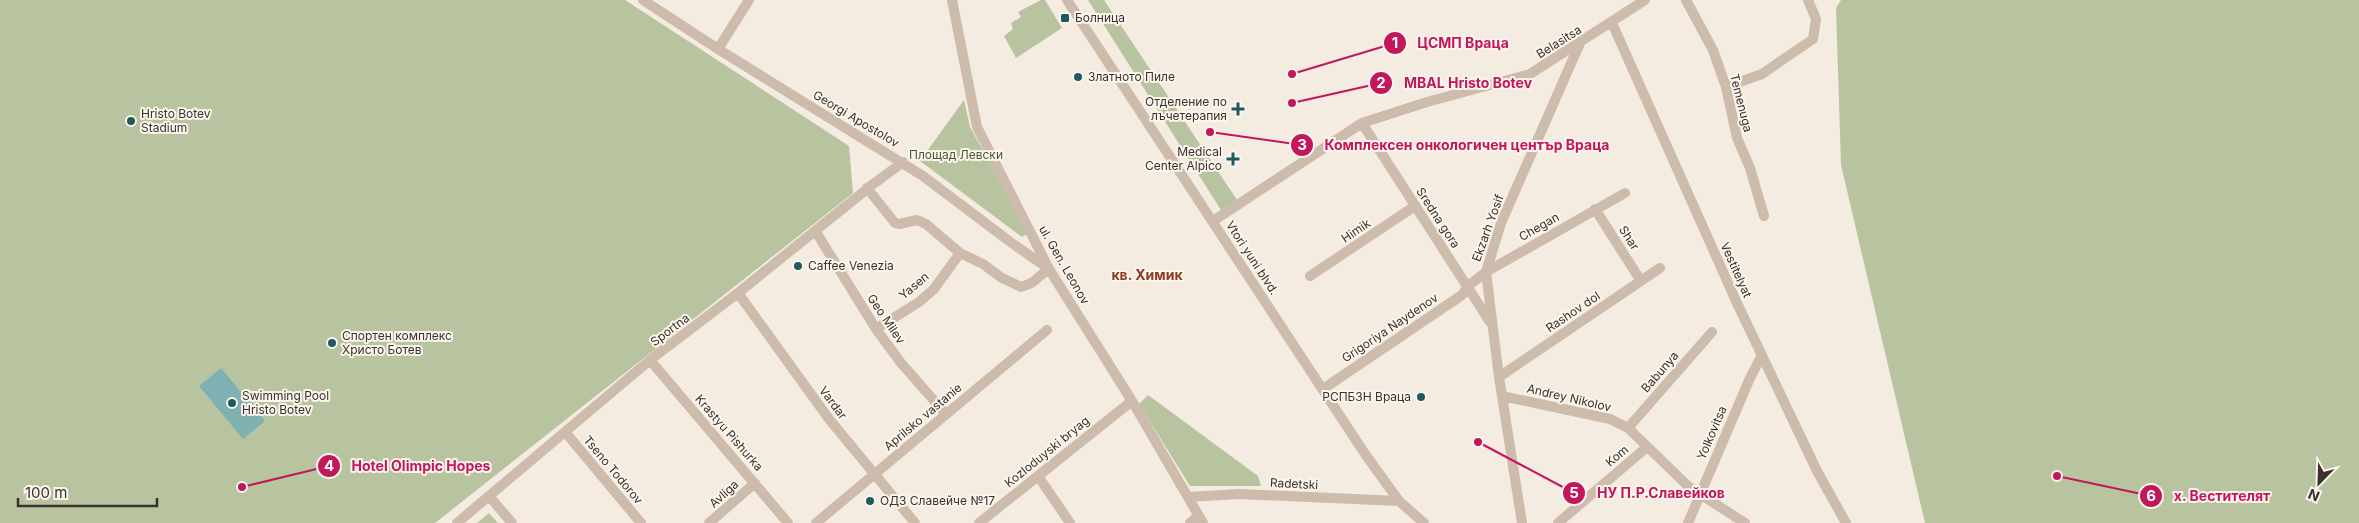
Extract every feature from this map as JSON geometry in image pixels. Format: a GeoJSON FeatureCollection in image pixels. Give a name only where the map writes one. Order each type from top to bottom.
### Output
{"type":"FeatureCollection","features":[{"type":"Feature","properties":{"kind":"street","name":"Georgi Apostolov"},"geometry":{"type":"LineString","coordinates":[[642,0],[718,49],[903,162],[1049,269]]}},
{"type":"Feature","properties":{"kind":"street"},"geometry":{"type":"LineString","coordinates":[[718,49],[749,0]]}},
{"type":"Feature","properties":{"kind":"street","name":"ul. Gen. Leonov"},"geometry":{"type":"LineString","coordinates":[[952,0],[977,127],[1049,269],[1132,401],[1188,497],[1197,521]]}},
{"type":"Feature","properties":{"kind":"street","name":"Vtori yuni blvd."},"geometry":{"type":"LineString","coordinates":[[1067,0],[1399,501],[1424,523]]}},
{"type":"Feature","properties":{"kind":"street","name":"Belasitsa"},"geometry":{"type":"LineString","coordinates":[[1213,221],[1362,124],[1427,102],[1530,74],[1645,0]]}},
{"type":"Feature","properties":{"kind":"street","name":"Temenuga"},"geometry":{"type":"LineString","coordinates":[[1686,0],[1713,50],[1726,87],[1736,138],[1750,168],[1764,216]]}},
{"type":"Feature","properties":{"kind":"street"},"geometry":{"type":"LineString","coordinates":[[1726,87],[1762,74],[1813,39],[1816,19],[1808,0]]}},
{"type":"Feature","properties":{"kind":"street","name":"Vestitelyat"},"geometry":{"type":"LineString","coordinates":[[1612,23],[1762,355],[1817,472],[1846,523]]}},
{"type":"Feature","properties":{"kind":"street","name":"Ekzarh Yosif"},"geometry":{"type":"LineString","coordinates":[[1522,523],[1499,377],[1486,272],[1501,223],[1554,97],[1580,43]]}},
{"type":"Feature","properties":{"kind":"street","name":"Sredna gora"},"geometry":{"type":"LineString","coordinates":[[1362,124],[1493,326]]}},
{"type":"Feature","properties":{"kind":"street","name":"Sportna"},"geometry":{"type":"LineString","coordinates":[[457,523],[566,433],[650,360],[816,232],[867,188],[903,162]]}},
{"type":"Feature","properties":{"kind":"street"},"geometry":{"type":"LineString","coordinates":[[867,188],[895,223],[899,224],[917,220],[926,224],[960,253],[983,264],[1002,278],[1021,287],[1034,284],[1041,274],[1049,269]]}},
{"type":"Feature","properties":{"kind":"street","name":"Chegan"},"geometry":{"type":"LineString","coordinates":[[1468,286],[1486,272],[1625,193]]}},
{"type":"Feature","properties":{"kind":"street","name":"Himik"},"geometry":{"type":"LineString","coordinates":[[1310,276],[1415,206]]}},
{"type":"Feature","properties":{"kind":"street","name":"Shar"},"geometry":{"type":"LineString","coordinates":[[1595,209],[1641,281]]}},
{"type":"Feature","properties":{"kind":"street","name":"Geo Milev"},"geometry":{"type":"LineString","coordinates":[[816,232],[876,329],[901,363],[945,413]]}},
{"type":"Feature","properties":{"kind":"street","name":"Yasen"},"geometry":{"type":"LineString","coordinates":[[876,329],[919,302],[934,289],[960,253]]}},
{"type":"Feature","properties":{"kind":"street","name":"Rashov dol"},"geometry":{"type":"LineString","coordinates":[[1499,377],[1660,268]]}},
{"type":"Feature","properties":{"kind":"street","name":"Grigoriya Naydenov"},"geometry":{"type":"LineString","coordinates":[[1323,388],[1462,295],[1468,286]]}},
{"type":"Feature","properties":{"kind":"street","name":"Vardar"},"geometry":{"type":"LineString","coordinates":[[738,293],[828,419],[915,523]]}},
{"type":"Feature","properties":{"kind":"street","name":"Aprilsko vastanie"},"geometry":{"type":"LineString","coordinates":[[816,523],[945,413],[1047,330]]}},
{"type":"Feature","properties":{"kind":"street","name":"Babunya"},"geometry":{"type":"LineString","coordinates":[[1628,428],[1712,332]]}},
{"type":"Feature","properties":{"kind":"street","name":"Yolkovitsa"},"geometry":{"type":"LineString","coordinates":[[1688,523],[1750,378],[1762,355]]}},
{"type":"Feature","properties":{"kind":"street","name":"Krastyu Pishurka"},"geometry":{"type":"LineString","coordinates":[[650,360],[788,523]]}},
{"type":"Feature","properties":{"kind":"street","name":"Andrey Nikolov"},"geometry":{"type":"LineString","coordinates":[[1502,396],[1610,419],[1628,428],[1689,488],[1745,523]]}},
{"type":"Feature","properties":{"kind":"street","name":"Kozloduyski bryag"},"geometry":{"type":"LineString","coordinates":[[979,523],[1132,401]]}},
{"type":"Feature","properties":{"kind":"street","name":"Tseno Todorov"},"geometry":{"type":"LineString","coordinates":[[566,433],[641,523]]}},
{"type":"Feature","properties":{"kind":"street","name":"Kom"},"geometry":{"type":"LineString","coordinates":[[1558,523],[1647,447]]}},
{"type":"Feature","properties":{"kind":"street"},"geometry":{"type":"LineString","coordinates":[[1038,476],[1070,523]]}},
{"type":"Feature","properties":{"kind":"street","name":"Avliga"},"geometry":{"type":"LineString","coordinates":[[709,523],[755,483]]}},
{"type":"Feature","properties":{"kind":"street","name":"Radetski"},"geometry":{"type":"LineString","coordinates":[[1188,497],[1239,494],[1399,501]]}},
{"type":"Feature","properties":{"kind":"street"},"geometry":{"type":"LineString","coordinates":[[489,496],[512,523]]}},
{"type":"Feature","properties":{"kind":"green space","name":"Спортен комплекс Христо Ботев"},"geometry":{"type":"Polygon","coordinates":[[[0,0],[625,0],[849,146],[853,193],[435,523],[0,523],[0,0]]]}},
{"type":"Feature","properties":{"kind":"green space"},"geometry":{"type":"Polygon","coordinates":[[[1041,0],[1045,0],[1062,28],[1016,58],[1004,36],[1013,29],[1011,23],[1021,17],[1018,12],[1041,0]]]}},
{"type":"Feature","properties":{"kind":"green space"},"geometry":{"type":"Polygon","coordinates":[[[1088,0],[1104,0],[1237,200],[1221,210],[1088,0]]]}},
{"type":"Feature","properties":{"kind":"green space"},"geometry":{"type":"Polygon","coordinates":[[[1841,0],[2359,0],[2359,523],[1925,523],[1841,165],[1836,8],[1841,0]]]}},
{"type":"Feature","properties":{"kind":"green space","name":"Площад Левски"},"geometry":{"type":"Polygon","coordinates":[[[964,100],[970,127],[1028,233],[1022,237],[920,161],[964,100]]]}},
{"type":"Feature","properties":{"kind":"green space"},"geometry":{"type":"Polygon","coordinates":[[[1148,395],[1258,476],[1261,486],[1190,486],[1139,404],[1148,395]]]}},
{"type":"Feature","properties":{"kind":"green space"},"geometry":{"type":"Polygon","coordinates":[[[489,513],[498,523],[477,523],[489,513]]]}},
{"type":"Feature","properties":{"kind":"water","name":"Swimming Pool Hristo Botev"},"geometry":{"type":"Polygon","coordinates":[[[221,368],[265,421],[243,439],[199,386],[221,368]]]}},
{"type":"Feature","properties":{"kind":"place","name":"Болница"},"geometry":{"type":"Point","coordinates":[1065,18]}},
{"type":"Feature","properties":{"kind":"place","name":"ЦСМП Враца"},"geometry":{"type":"Point","coordinates":[1292,74]}},
{"type":"Feature","properties":{"kind":"place","name":"Златното Пиле"},"geometry":{"type":"Point","coordinates":[1078,77]}},
{"type":"Feature","properties":{"kind":"place","name":"MBAL Hristo Botev"},"geometry":{"type":"Point","coordinates":[1292,103]}},
{"type":"Feature","properties":{"kind":"place","name":"Отделение по лъчетерапия"},"geometry":{"type":"Point","coordinates":[1238,109]}},
{"type":"Feature","properties":{"kind":"place","name":"Hristo Botev Stadium"},"geometry":{"type":"Point","coordinates":[131,121]}},
{"type":"Feature","properties":{"kind":"place","name":"Комплексен онкологичен център Враца"},"geometry":{"type":"Point","coordinates":[1210,132]}},
{"type":"Feature","properties":{"kind":"place","name":"Medical Center Alpico"},"geometry":{"type":"Point","coordinates":[1233,159]}},
{"type":"Feature","properties":{"kind":"place","name":"Caffee Venezia"},"geometry":{"type":"Point","coordinates":[798,266]}},
{"type":"Feature","properties":{"kind":"place","name":"Спортен комплекс Христо Ботев"},"geometry":{"type":"Point","coordinates":[332,343]}},
{"type":"Feature","properties":{"kind":"place","name":"РСПБЗН Враца"},"geometry":{"type":"Point","coordinates":[1421,397]}},
{"type":"Feature","properties":{"kind":"place","name":"Swimming Pool Hristo Botev"},"geometry":{"type":"Point","coordinates":[232,403]}},
{"type":"Feature","properties":{"kind":"place","name":"НУ П.Р.Славейков"},"geometry":{"type":"Point","coordinates":[1478,442]}},
{"type":"Feature","properties":{"kind":"place","name":"х. Вестителят"},"geometry":{"type":"Point","coordinates":[2057,476]}},
{"type":"Feature","properties":{"kind":"place","name":"Hotel Olimpic Hopes"},"geometry":{"type":"Point","coordinates":[242,487]}},
{"type":"Feature","properties":{"kind":"place","name":"ОДЗ Славейче №17"},"geometry":{"type":"Point","coordinates":[870,501]}},
{"type":"Feature","properties":{"kind":"district","name":"кв. Химик"},"geometry":{"type":"Point","coordinates":[1147,275]}}]}
